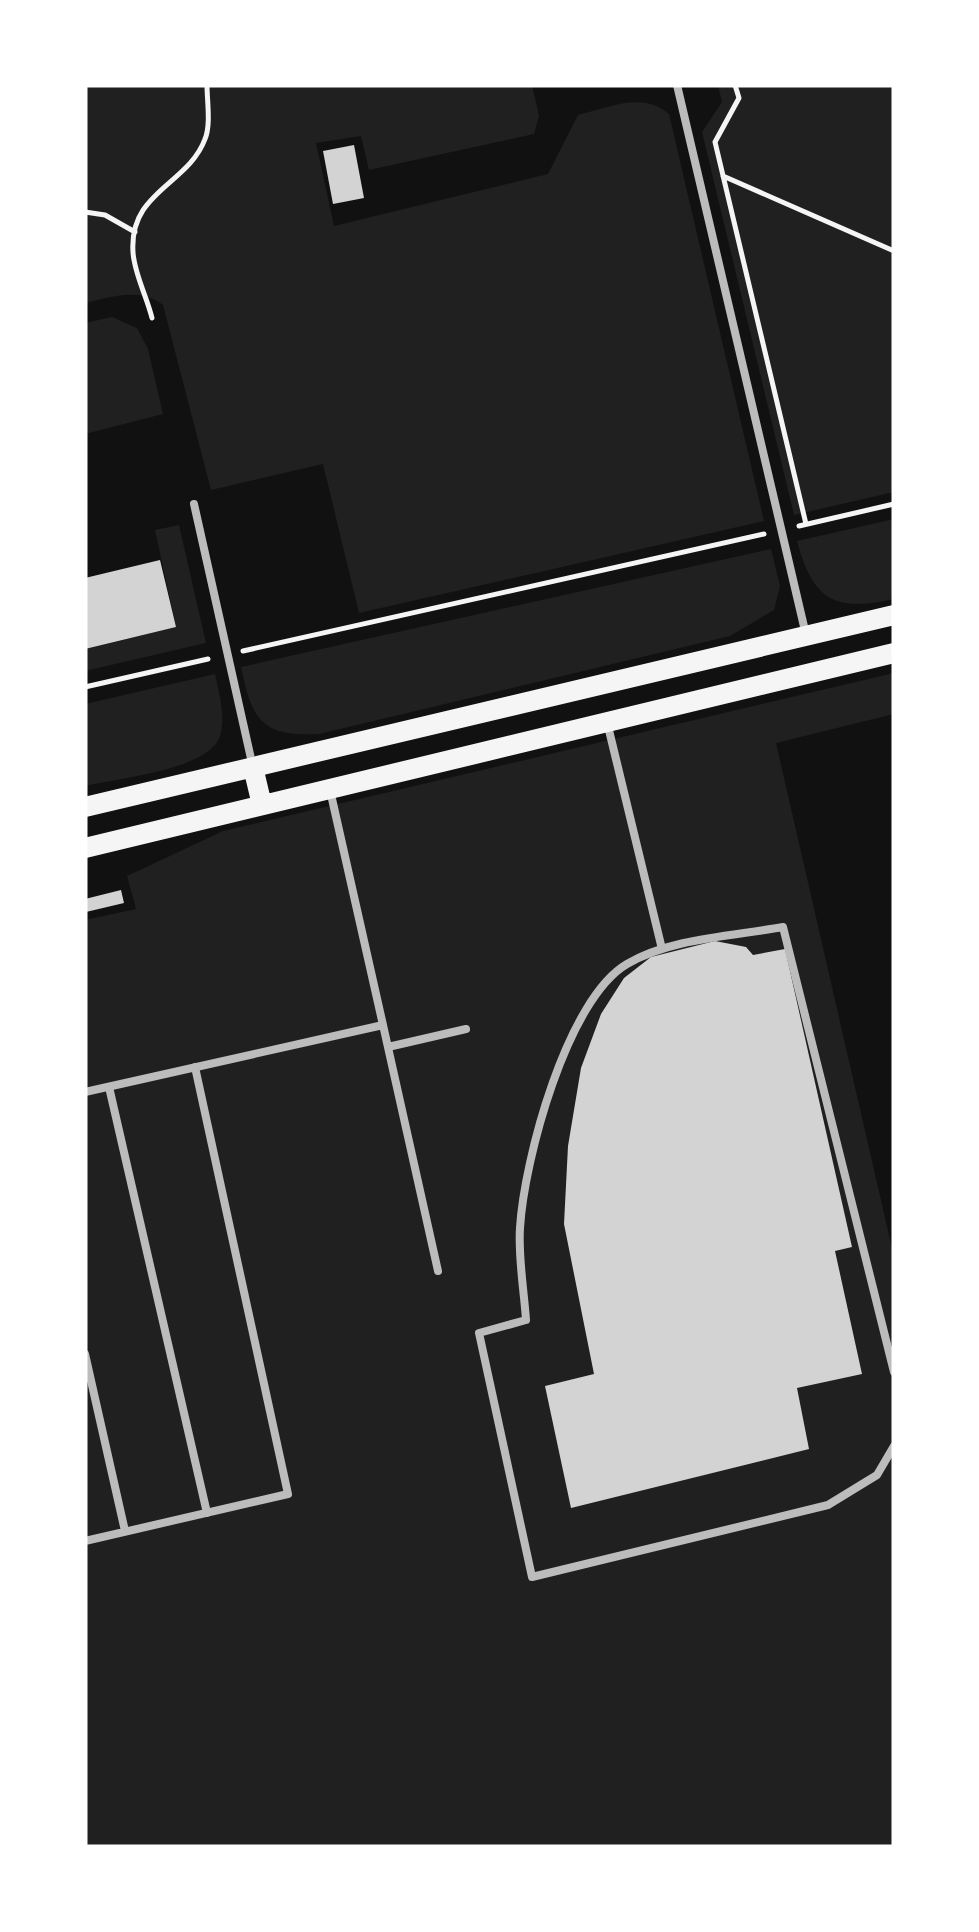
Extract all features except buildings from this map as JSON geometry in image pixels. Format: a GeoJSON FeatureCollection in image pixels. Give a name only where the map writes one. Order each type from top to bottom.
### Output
{"type":"FeatureCollection","features":[{"type":"Feature","properties":{"kind":"main road"},"geometry":{"type":"LineString","coordinates":[[85,806],[894,615]]}},
{"type":"Feature","properties":{"kind":"main road"},"geometry":{"type":"LineString","coordinates":[[806,636],[814,672]]}},
{"type":"Feature","properties":{"kind":"main road"},"geometry":{"type":"LineString","coordinates":[[85,848],[894,653]]}},
{"type":"Feature","properties":{"kind":"main road"},"geometry":{"type":"LineString","coordinates":[[252,767],[262,805]]}},
{"type":"Feature","properties":{"kind":"lane"},"geometry":{"type":"LineString","coordinates":[[677,85],[806,636]]}},
{"type":"Feature","properties":{"kind":"lane"},"geometry":{"type":"LineString","coordinates":[[194,504],[252,767]]}},
{"type":"Feature","properties":{"kind":"lane"},"geometry":{"type":"LineString","coordinates":[[607,722],[662,950]]}},
{"type":"Feature","properties":{"kind":"lane"},"geometry":{"type":"LineString","coordinates":[[330,789],[438,1271]]}},
{"type":"Feature","properties":{"kind":"lane"},"geometry":{"type":"LineString","coordinates":[[894,1372],[783,927],[662,950],[626,964],[593,992],[567,1046],[537,1141],[520,1227],[526,1320],[479,1333],[532,1577],[828,1505],[877,1475],[894,1446]]}},
{"type":"Feature","properties":{"kind":"lane"},"geometry":{"type":"LineString","coordinates":[[85,1092],[382,1025]]}},
{"type":"Feature","properties":{"kind":"lane"},"geometry":{"type":"LineString","coordinates":[[388,1048],[466,1028]]}},
{"type":"Feature","properties":{"kind":"lane"},"geometry":{"type":"LineString","coordinates":[[85,1541],[288,1494],[195,1067]]}},
{"type":"Feature","properties":{"kind":"lane"},"geometry":{"type":"LineString","coordinates":[[109,1086],[206,1513]]}},
{"type":"Feature","properties":{"kind":"lane"},"geometry":{"type":"LineString","coordinates":[[85,1354],[125,1532]]}},
{"type":"Feature","properties":{"kind":"path"},"geometry":{"type":"LineString","coordinates":[[152,318],[133,252],[136,232],[154,191],[186,168],[206,138],[207,85]]}},
{"type":"Feature","properties":{"kind":"path"},"geometry":{"type":"LineString","coordinates":[[736,85],[738,98],[715,142],[806,524]]}},
{"type":"Feature","properties":{"kind":"path"},"geometry":{"type":"LineString","coordinates":[[723,176],[894,250]]}},
{"type":"Feature","properties":{"kind":"path"},"geometry":{"type":"LineString","coordinates":[[85,212],[105,215],[136,232]]}},
{"type":"Feature","properties":{"kind":"path"},"geometry":{"type":"LineString","coordinates":[[85,687],[894,504]]}},
{"type":"Feature","properties":{"kind":"shaded area"},"geometry":{"type":"Polygon","coordinates":[[[85,85],[532,85],[539,116],[534,134],[369,170],[361,136],[316,143],[334,226],[548,174],[578,115],[625,103],[659,107],[669,114],[764,521],[359,613],[323,464],[211,490],[163,305],[135,295],[85,303],[85,85]]]}},
{"type":"Feature","properties":{"kind":"shaded area"},"geometry":{"type":"Polygon","coordinates":[[[718,85],[894,85],[894,492],[794,515],[702,132],[722,102],[718,85]]]}},
{"type":"Feature","properties":{"kind":"shaded area"},"geometry":{"type":"Polygon","coordinates":[[[112,317],[137,328],[148,349],[163,414],[85,434],[85,323],[112,317]]]}},
{"type":"Feature","properties":{"kind":"shaded area"},"geometry":{"type":"Polygon","coordinates":[[[894,519],[894,599],[856,604],[829,597],[819,589],[797,541],[894,519]]]}},
{"type":"Feature","properties":{"kind":"shaded area"},"geometry":{"type":"Polygon","coordinates":[[[179,525],[206,643],[85,671],[85,649],[176,627],[155,530],[179,525]]]}},
{"type":"Feature","properties":{"kind":"shaded area"},"geometry":{"type":"Polygon","coordinates":[[[771,549],[780,586],[774,610],[730,636],[319,734],[272,728],[255,713],[245,686],[241,667],[771,549]]]}},
{"type":"Feature","properties":{"kind":"shaded area"},"geometry":{"type":"Polygon","coordinates":[[[894,673],[894,714],[776,743],[894,1257],[894,1847],[85,1847],[85,920],[136,909],[127,876],[223,831],[894,673]]]}},
{"type":"Feature","properties":{"kind":"shaded area"},"geometry":{"type":"Polygon","coordinates":[[[215,674],[222,721],[220,736],[212,748],[181,765],[85,786],[85,704],[215,674]]]}}]}
